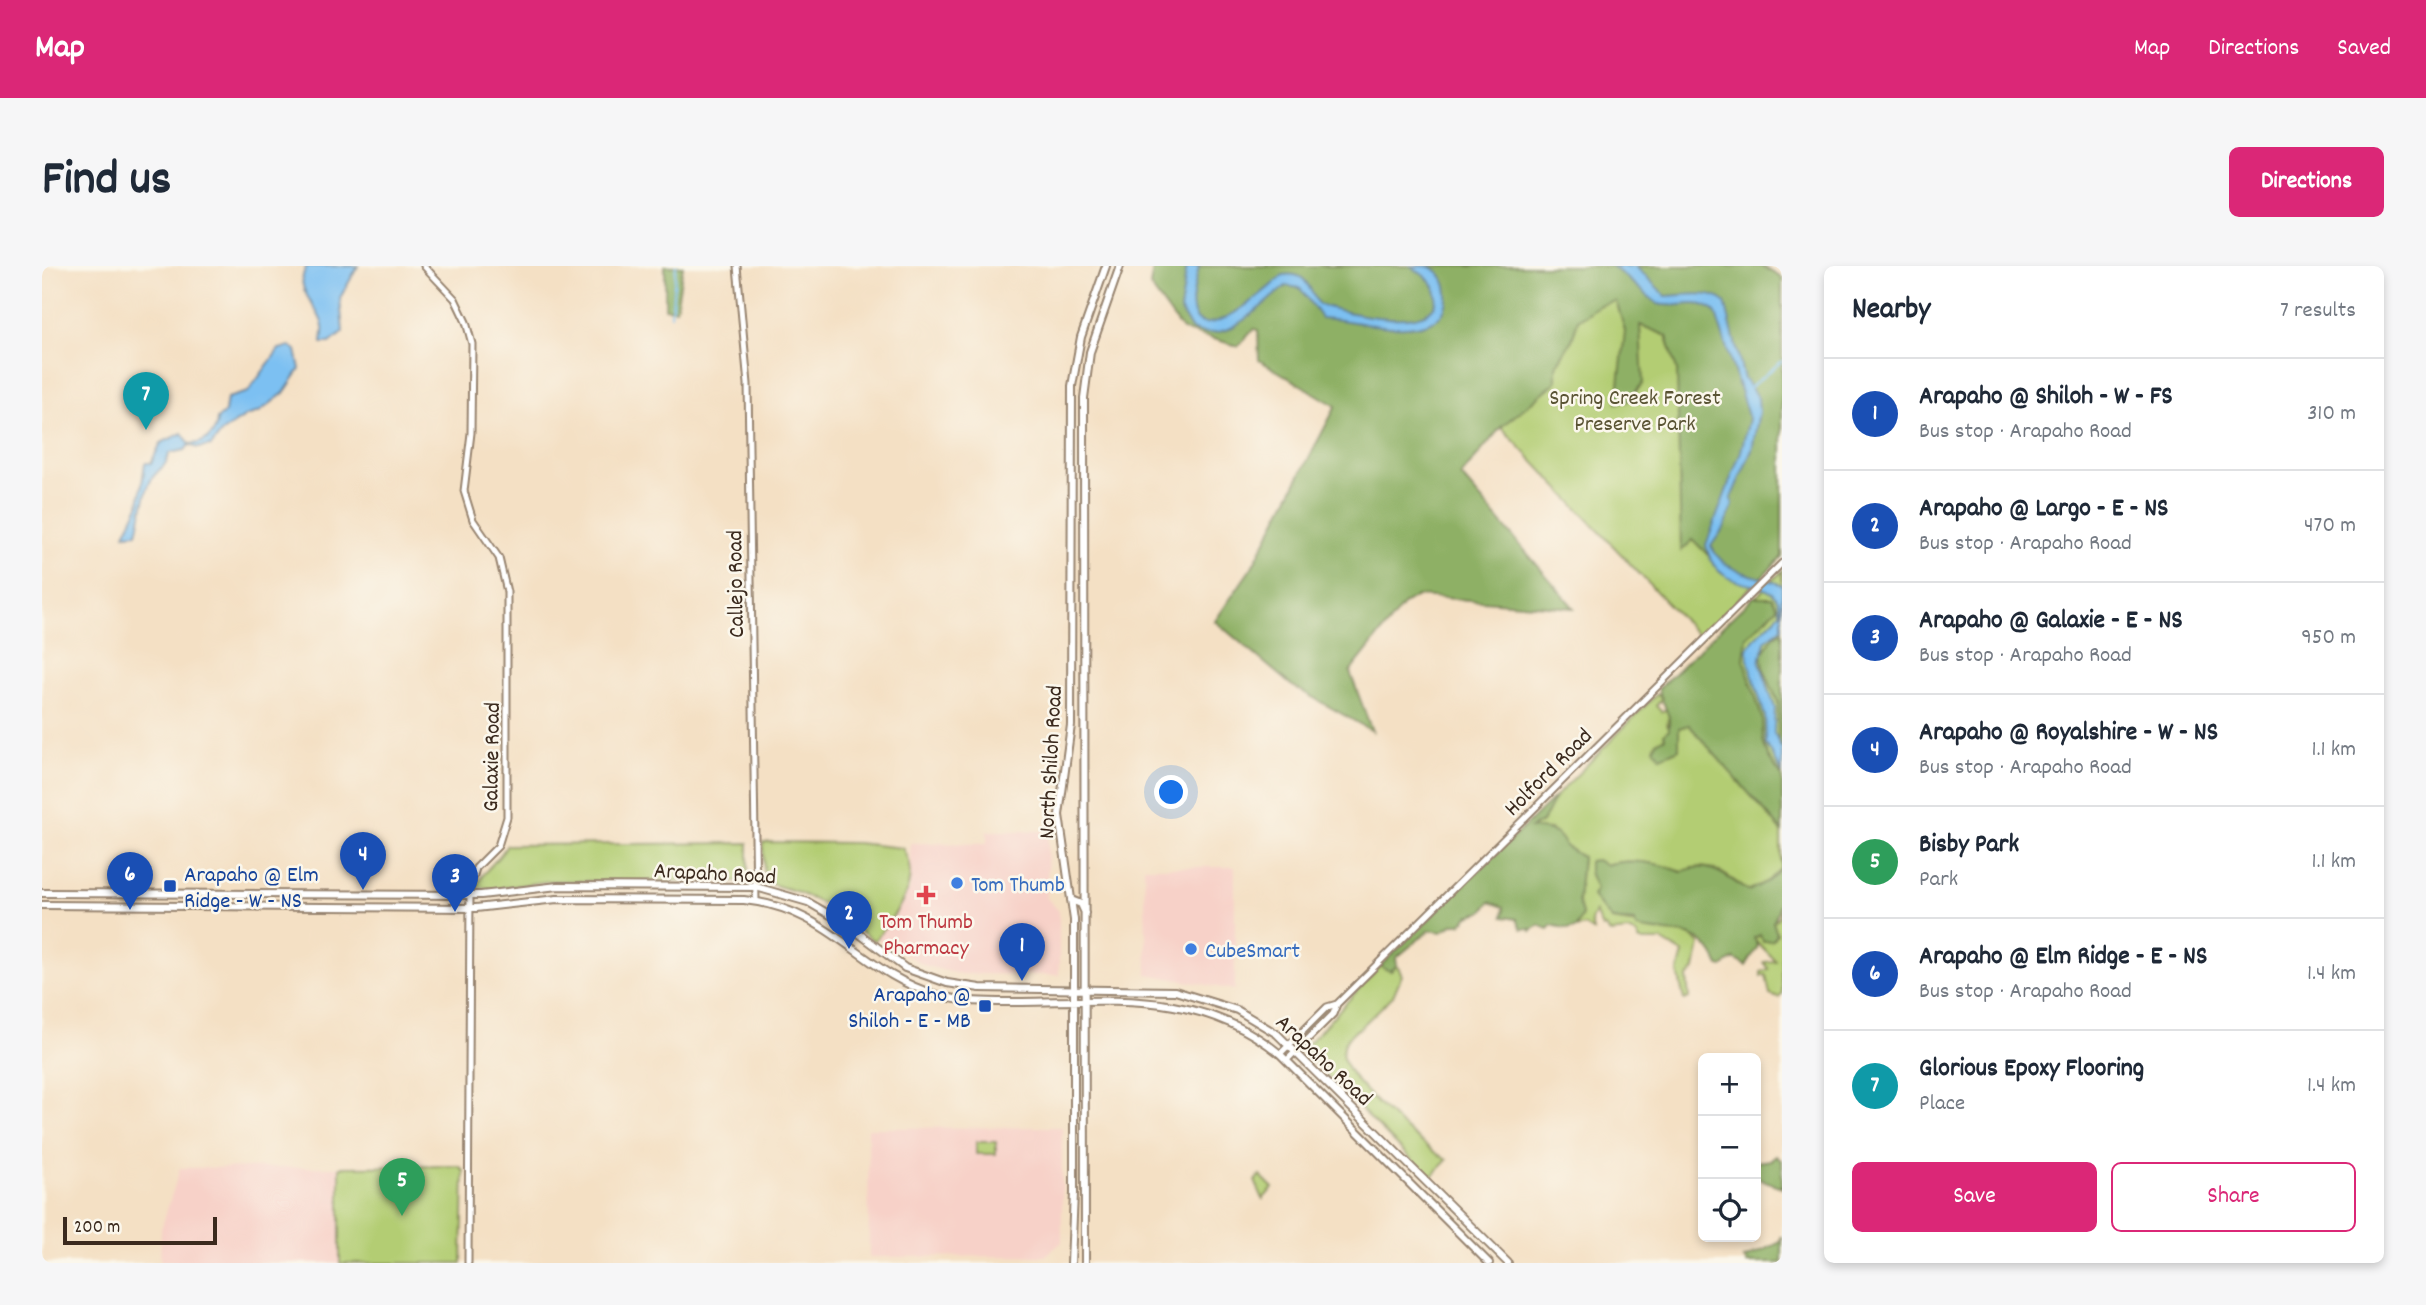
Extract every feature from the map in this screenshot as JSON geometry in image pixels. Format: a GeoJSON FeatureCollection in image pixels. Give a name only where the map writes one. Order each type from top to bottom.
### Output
{"type":"FeatureCollection","features":[{"type":"Feature","properties":{"kind":"main road","name":"North Shiloh Road"},"geometry":{"type":"LineString","coordinates":[[1071,1263],[1074,988],[1071,900],[1060,841],[1059,815],[1071,725],[1072,386],[1081,337],[1106,266]]}},
{"type":"Feature","properties":{"kind":"main road","name":"North Shiloh Road"},"geometry":{"type":"LineString","coordinates":[[1085,1263],[1084,398],[1090,352],[1121,266]]}},
{"type":"Feature","properties":{"kind":"main road","name":"Arapaho Road"},"geometry":{"type":"LineString","coordinates":[[42,893],[470,895],[558,886],[756,887],[808,902],[849,926],[905,968],[947,983],[980,988],[1164,990],[1216,1002],[1255,1019],[1290,1044],[1508,1263]]}},
{"type":"Feature","properties":{"kind":"main road","name":"Arapaho Road"},"geometry":{"type":"LineString","coordinates":[[42,905],[469,908],[557,899],[756,901],[808,917],[892,977],[944,997],[990,1002],[1163,1003],[1211,1014],[1248,1030],[1287,1060],[1489,1263]]}},
{"type":"Feature","properties":{"kind":"main road"},"geometry":{"type":"LineString","coordinates":[[1071,900],[1081,904],[1086,915]]}},
{"type":"Feature","properties":{"kind":"main road"},"geometry":{"type":"LineString","coordinates":[[944,997],[947,983]]}},
{"type":"Feature","properties":{"kind":"main road"},"geometry":{"type":"LineString","coordinates":[[1211,1014],[1216,1002]]}},
{"type":"Feature","properties":{"kind":"main road"},"geometry":{"type":"LineString","coordinates":[[1074,1056],[1086,1056]]}},
{"type":"Feature","properties":{"kind":"main road"},"geometry":{"type":"LineString","coordinates":[[1074,1138],[1086,1138]]}},
{"type":"Feature","properties":{"kind":"street","name":"Galaxie Road"},"geometry":{"type":"LineString","coordinates":[[424,266],[455,299],[471,338],[471,433],[464,491],[473,520],[499,558],[508,597],[507,817],[498,846],[474,872],[469,908],[468,1263]]}},
{"type":"Feature","properties":{"kind":"street","name":"Callejo Road"},"geometry":{"type":"LineString","coordinates":[[737,266],[747,375],[756,901]]}},
{"type":"Feature","properties":{"kind":"street","name":"Holford Road"},"geometry":{"type":"LineString","coordinates":[[1280,1054],[1327,1007],[1337,1004],[1782,563]]}},
{"type":"Feature","properties":{"kind":"street","name":"Holford Road"},"geometry":{"type":"LineString","coordinates":[[1287,1060],[1334,1014],[1337,1004]]}},
{"type":"Feature","properties":{"kind":"shaded area"},"geometry":{"type":"Polygon","coordinates":[[[987,831],[1048,831],[1047,898],[1059,911],[1059,975],[959,974],[926,966],[876,938],[910,889],[910,843],[987,844],[987,831]]]}},
{"type":"Feature","properties":{"kind":"shaded area","name":"CubeSmart"},"geometry":{"type":"Polygon","coordinates":[[[1144,867],[1235,867],[1235,990],[1147,974],[1144,867]]]}},
{"type":"Feature","properties":{"kind":"shaded area"},"geometry":{"type":"Polygon","coordinates":[[[1062,1127],[1062,1242],[1045,1256],[869,1257],[868,1128],[1062,1127]]]}},
{"type":"Feature","properties":{"kind":"shaded area"},"geometry":{"type":"Polygon","coordinates":[[[340,1167],[340,1263],[160,1262],[161,1229],[180,1168],[340,1167]]]}},
{"type":"Feature","properties":{"kind":"green space"},"geometry":{"type":"Polygon","coordinates":[[[665,266],[683,266],[676,309],[665,308],[665,266]]]}},
{"type":"Feature","properties":{"kind":"green space"},"geometry":{"type":"Polygon","coordinates":[[[1149,266],[1762,266],[1782,278],[1782,557],[1757,581],[1726,573],[1693,540],[1681,551],[1677,371],[1667,336],[1640,325],[1643,383],[1628,401],[1617,403],[1625,331],[1616,301],[1600,305],[1578,320],[1572,340],[1556,366],[1556,382],[1501,427],[1461,476],[1574,608],[1417,596],[1404,604],[1350,672],[1372,731],[1291,685],[1215,621],[1252,567],[1336,406],[1259,360],[1258,330],[1254,329],[1238,346],[1182,330],[1150,286],[1153,269],[1149,266]]]}},
{"type":"Feature","properties":{"kind":"green space","name":"Spring Creek Forest Preserve Park"},"geometry":{"type":"Polygon","coordinates":[[[1190,266],[1653,292],[1757,581],[1700,638],[1501,427],[1394,405],[1371,324],[1190,266]]]}},
{"type":"Feature","properties":{"kind":"green space"},"geometry":{"type":"Polygon","coordinates":[[[1782,571],[1781,868],[1768,881],[1748,891],[1725,875],[1701,867],[1682,872],[1644,862],[1605,865],[1597,860],[1589,872],[1612,920],[1687,932],[1700,944],[1695,969],[1687,978],[1689,998],[1684,1000],[1678,972],[1683,953],[1662,941],[1640,941],[1636,934],[1628,931],[1610,933],[1605,927],[1602,928],[1595,912],[1591,921],[1593,931],[1585,926],[1576,928],[1582,915],[1578,901],[1582,857],[1565,846],[1551,830],[1529,829],[1542,822],[1555,797],[1657,694],[1662,699],[1656,706],[1662,712],[1666,709],[1669,717],[1667,724],[1679,744],[1679,727],[1688,725],[1659,691],[1782,571]]]}},
{"type":"Feature","properties":{"kind":"green space"},"geometry":{"type":"Polygon","coordinates":[[[1753,597],[1772,597],[1778,607],[1747,637],[1744,660],[1762,718],[1763,742],[1769,758],[1782,776],[1782,831],[1689,725],[1679,728],[1679,749],[1661,757],[1654,748],[1657,741],[1665,738],[1664,734],[1669,729],[1669,717],[1658,689],[1753,597]]]}},
{"type":"Feature","properties":{"kind":"green space"},"geometry":{"type":"Polygon","coordinates":[[[1782,631],[1782,747],[1778,742],[1778,702],[1764,670],[1762,653],[1774,636],[1782,631]]]}},
{"type":"Feature","properties":{"kind":"green space"},"geometry":{"type":"Polygon","coordinates":[[[1555,797],[1542,822],[1531,828],[1556,834],[1565,846],[1582,857],[1578,901],[1582,915],[1576,928],[1551,925],[1549,929],[1539,925],[1531,931],[1530,928],[1522,929],[1517,919],[1503,917],[1504,907],[1490,902],[1482,912],[1468,916],[1461,924],[1454,924],[1441,932],[1430,930],[1396,958],[1397,965],[1391,971],[1384,969],[1381,965],[1555,797]]]}},
{"type":"Feature","properties":{"kind":"green space"},"geometry":{"type":"Polygon","coordinates":[[[763,842],[857,843],[902,848],[910,873],[904,897],[874,941],[828,906],[795,891],[764,882],[763,842]]]}},
{"type":"Feature","properties":{"kind":"green space"},"geometry":{"type":"Polygon","coordinates":[[[748,843],[748,881],[550,881],[494,889],[477,887],[507,845],[748,843]]]}},
{"type":"Feature","properties":{"kind":"green space"},"geometry":{"type":"Polygon","coordinates":[[[1782,858],[1780,901],[1773,922],[1777,934],[1773,940],[1763,941],[1760,935],[1754,938],[1758,946],[1746,966],[1734,959],[1723,967],[1719,966],[1712,952],[1694,937],[1637,928],[1634,922],[1612,920],[1592,896],[1596,889],[1589,872],[1589,861],[1597,860],[1605,865],[1643,862],[1681,872],[1691,868],[1709,868],[1748,891],[1768,881],[1781,868],[1782,858]]]}},
{"type":"Feature","properties":{"kind":"green space"},"geometry":{"type":"Polygon","coordinates":[[[1782,903],[1782,994],[1779,998],[1770,995],[1766,975],[1761,976],[1761,972],[1769,969],[1764,962],[1776,961],[1754,939],[1761,935],[1763,941],[1773,940],[1777,934],[1773,922],[1779,917],[1782,903]]]}},
{"type":"Feature","properties":{"kind":"green space"},"geometry":{"type":"Polygon","coordinates":[[[1381,965],[1391,971],[1397,965],[1402,975],[1393,996],[1346,1040],[1343,1058],[1348,1070],[1373,1098],[1405,1129],[1447,1160],[1430,1178],[1304,1053],[1305,1047],[1381,965]]]}},
{"type":"Feature","properties":{"kind":"green space"},"geometry":{"type":"Polygon","coordinates":[[[976,1142],[996,1142],[996,1154],[976,1154],[976,1142]]]}},
{"type":"Feature","properties":{"kind":"green space"},"geometry":{"type":"Polygon","coordinates":[[[1776,1156],[1782,1161],[1782,1187],[1761,1180],[1761,1161],[1776,1156]]]}},
{"type":"Feature","properties":{"kind":"green space"},"geometry":{"type":"Polygon","coordinates":[[[459,1166],[464,1171],[462,1263],[340,1263],[340,1167],[459,1166]]]}},
{"type":"Feature","properties":{"kind":"green space"},"geometry":{"type":"Polygon","coordinates":[[[1260,1175],[1273,1188],[1263,1199],[1255,1181],[1260,1175]]]}},
{"type":"Feature","properties":{"kind":"green space"},"geometry":{"type":"Polygon","coordinates":[[[1782,1236],[1782,1263],[1747,1263],[1744,1259],[1779,1243],[1782,1236]]]}},
{"type":"Feature","properties":{"kind":"water"},"geometry":{"type":"Polygon","coordinates":[[[307,266],[358,266],[340,298],[343,332],[330,343],[322,343],[323,326],[304,290],[302,282],[307,266]]]}},
{"type":"Feature","properties":{"kind":"water"},"geometry":{"type":"Polygon","coordinates":[[[1187,266],[1199,266],[1192,305],[1198,321],[1209,323],[1237,311],[1283,275],[1302,278],[1318,304],[1361,315],[1414,317],[1427,313],[1435,305],[1436,294],[1432,283],[1411,266],[1427,266],[1441,275],[1447,301],[1445,309],[1433,321],[1406,327],[1377,326],[1321,318],[1300,288],[1286,286],[1243,321],[1218,332],[1205,333],[1191,329],[1180,310],[1187,266]]]}},
{"type":"Feature","properties":{"kind":"water"},"geometry":{"type":"Polygon","coordinates":[[[1612,266],[1635,266],[1666,296],[1705,295],[1725,302],[1744,379],[1758,398],[1759,412],[1752,450],[1731,498],[1733,505],[1725,526],[1711,546],[1717,556],[1733,568],[1782,585],[1782,628],[1765,641],[1760,662],[1775,708],[1774,733],[1782,750],[1782,772],[1766,744],[1765,717],[1748,660],[1748,648],[1754,639],[1780,613],[1778,600],[1771,592],[1735,581],[1723,574],[1713,563],[1706,545],[1741,451],[1749,419],[1716,314],[1703,305],[1658,304],[1612,266]]]}},
{"type":"Feature","properties":{"kind":"water"},"geometry":{"type":"Polygon","coordinates":[[[290,346],[296,350],[300,369],[284,393],[259,412],[246,416],[222,432],[211,446],[198,448],[189,445],[185,450],[169,453],[167,462],[153,476],[149,486],[137,533],[125,534],[139,505],[145,463],[151,463],[161,443],[182,433],[190,444],[209,438],[215,430],[217,419],[225,412],[227,398],[248,392],[279,349],[290,346]]]}},
{"type":"Feature","properties":{"kind":"waterway"},"geometry":{"type":"LineString","coordinates":[[671,315],[676,266]]}},
{"type":"Feature","properties":{"kind":"waterway"},"geometry":{"type":"LineString","coordinates":[[1750,387],[1782,361]]}},
{"type":"Feature","properties":{"kind":"place","name":"Glorious Epoxy Flooring"},"geometry":{"type":"Point","coordinates":[146,430]}},
{"type":"Feature","properties":{"kind":"place","name":"Tom Thumb"},"geometry":{"type":"Point","coordinates":[957,883]}},
{"type":"Feature","properties":{"kind":"place","name":"Arapaho @ Elm Ridge - W - NS"},"geometry":{"type":"Point","coordinates":[170,886]}},
{"type":"Feature","properties":{"kind":"place","name":"Arapaho @ Royalshire - W - NS"},"geometry":{"type":"Point","coordinates":[363,890]}},
{"type":"Feature","properties":{"kind":"place","name":"Tom Thumb Pharmacy"},"geometry":{"type":"Point","coordinates":[926,895]}},
{"type":"Feature","properties":{"kind":"place","name":"Arapaho @ Elm Ridge - E - NS"},"geometry":{"type":"Point","coordinates":[130,910]}},
{"type":"Feature","properties":{"kind":"place","name":"Arapaho @ Galaxie - E - NS"},"geometry":{"type":"Point","coordinates":[455,912]}},
{"type":"Feature","properties":{"kind":"place","name":"Arapaho @ Largo - E - NS"},"geometry":{"type":"Point","coordinates":[849,949]}},
{"type":"Feature","properties":{"kind":"place","name":"CubeSmart"},"geometry":{"type":"Point","coordinates":[1191,949]}},
{"type":"Feature","properties":{"kind":"place","name":"Arapaho @ Shiloh - W - FS"},"geometry":{"type":"Point","coordinates":[1022,981]}},
{"type":"Feature","properties":{"kind":"place","name":"Arapaho @ Shiloh - E - MB"},"geometry":{"type":"Point","coordinates":[985,1006]}},
{"type":"Feature","properties":{"kind":"place","name":"Bisby Park"},"geometry":{"type":"Point","coordinates":[402,1216]}}]}
